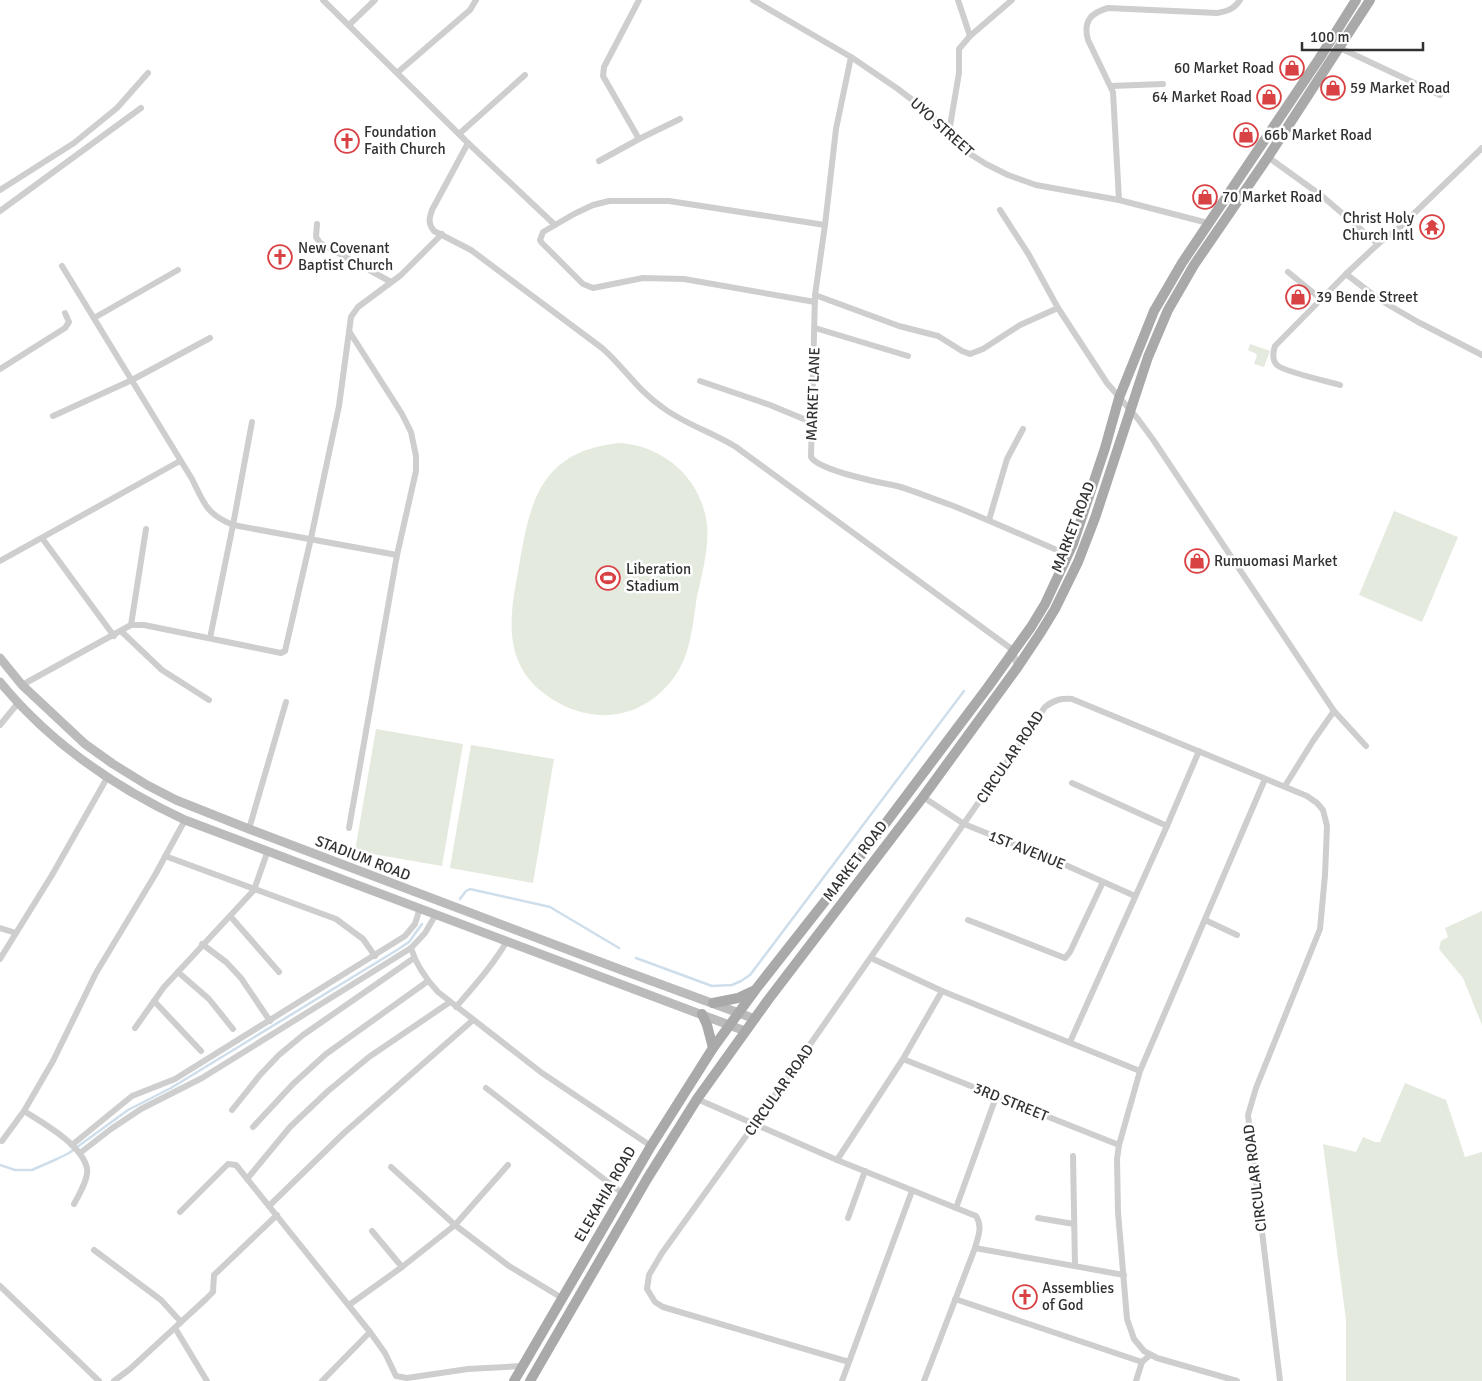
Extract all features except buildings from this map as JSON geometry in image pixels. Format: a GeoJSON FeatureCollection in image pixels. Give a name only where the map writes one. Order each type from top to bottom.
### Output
{"type":"FeatureCollection","features":[{"type":"Feature","properties":{"kind":"main road","name":"MARKET ROAD"},"geometry":{"type":"LineString","coordinates":[[729,1025],[873,840],[1031,627],[1045,604],[1068,555],[1105,448],[1119,398],[1154,311],[1171,280],[1208,223],[1356,0]]}},
{"type":"Feature","properties":{"kind":"main road","name":"MARKET ROAD"},"geometry":{"type":"LineString","coordinates":[[745,1031],[923,797],[1018,668],[1055,609],[1078,562],[1095,518],[1148,356],[1172,303],[1194,265],[1268,157],[1370,0]]}},
{"type":"Feature","properties":{"kind":"main road","name":"STADIUM ROAD"},"geometry":{"type":"LineString","coordinates":[[0,658],[22,685],[63,725],[113,764],[176,800],[249,830],[755,1018]]}},
{"type":"Feature","properties":{"kind":"main road","name":"STADIUM ROAD"},"geometry":{"type":"LineString","coordinates":[[0,682],[18,704],[52,736],[107,778],[185,820],[745,1031]]}},
{"type":"Feature","properties":{"kind":"main road"},"geometry":{"type":"LineString","coordinates":[[52,736],[63,725]]}},
{"type":"Feature","properties":{"kind":"main road"},"geometry":{"type":"LineString","coordinates":[[713,1003],[738,998],[756,989]]}},
{"type":"Feature","properties":{"kind":"main road"},"geometry":{"type":"LineString","coordinates":[[702,1014],[713,1048]]}},
{"type":"Feature","properties":{"kind":"main road","name":"ELEKAHIA ROAD"},"geometry":{"type":"LineString","coordinates":[[514,1381],[650,1146],[729,1025]]}},
{"type":"Feature","properties":{"kind":"main road","name":"ELEKAHIA ROAD"},"geometry":{"type":"LineString","coordinates":[[530,1381],[647,1179],[697,1099],[745,1031]]}},
{"type":"Feature","properties":{"kind":"street"},"geometry":{"type":"LineString","coordinates":[[323,0],[468,143],[555,225]]}},
{"type":"Feature","properties":{"kind":"street"},"geometry":{"type":"LineString","coordinates":[[349,25],[375,0]]}},
{"type":"Feature","properties":{"kind":"street"},"geometry":{"type":"LineString","coordinates":[[398,72],[470,10],[476,0]]}},
{"type":"Feature","properties":{"kind":"street"},"geometry":{"type":"LineString","coordinates":[[638,139],[603,76],[604,67],[640,0]]}},
{"type":"Feature","properties":{"kind":"street","name":"UYO STREET"},"geometry":{"type":"LineString","coordinates":[[753,0],[850,57],[916,102],[949,132],[967,152],[1008,175],[1036,185],[1119,200],[1208,223]]}},
{"type":"Feature","properties":{"kind":"street"},"geometry":{"type":"LineString","coordinates":[[958,0],[970,36]]}},
{"type":"Feature","properties":{"kind":"street"},"geometry":{"type":"LineString","coordinates":[[949,132],[959,73],[959,49],[970,36],[1012,0]]}},
{"type":"Feature","properties":{"kind":"street"},"geometry":{"type":"LineString","coordinates":[[1119,200],[1115,104],[1110,86],[1088,40],[1086,31],[1088,20],[1093,14],[1108,8],[1217,13],[1235,7],[1240,0]]}},
{"type":"Feature","properties":{"kind":"street"},"geometry":{"type":"LineString","coordinates":[[1340,48],[1440,95]]}},
{"type":"Feature","properties":{"kind":"street","name":"MARKET LANE"},"geometry":{"type":"LineString","coordinates":[[850,57],[836,129],[815,298],[811,457],[815,462],[847,474],[908,489],[989,520],[1068,555]]}},
{"type":"Feature","properties":{"kind":"street"},"geometry":{"type":"LineString","coordinates":[[0,190],[74,143],[116,108],[148,73]]}},
{"type":"Feature","properties":{"kind":"street"},"geometry":{"type":"LineString","coordinates":[[459,134],[525,74]]}},
{"type":"Feature","properties":{"kind":"street"},"geometry":{"type":"LineString","coordinates":[[1110,86],[1163,84]]}},
{"type":"Feature","properties":{"kind":"street"},"geometry":{"type":"LineString","coordinates":[[0,211],[141,108]]}},
{"type":"Feature","properties":{"kind":"street"},"geometry":{"type":"LineString","coordinates":[[599,161],[638,139],[680,119]]}},
{"type":"Feature","properties":{"kind":"street"},"geometry":{"type":"LineString","coordinates":[[468,143],[429,218],[430,226],[434,231],[471,250],[602,348],[621,366],[643,393],[663,408],[736,447],[1013,650],[1018,668]]}},
{"type":"Feature","properties":{"kind":"street"},"geometry":{"type":"LineString","coordinates":[[1340,385],[1282,368],[1275,361],[1273,351],[1275,346],[1346,274],[1378,244],[1400,227],[1482,148]]}},
{"type":"Feature","properties":{"kind":"street"},"geometry":{"type":"LineString","coordinates":[[1268,157],[1322,196],[1378,244]]}},
{"type":"Feature","properties":{"kind":"street"},"geometry":{"type":"LineString","coordinates":[[825,225],[669,201],[609,201],[593,205],[555,225],[543,232],[540,240],[583,284],[593,288],[644,278],[684,279],[815,298],[899,326],[938,336],[970,354],[983,349],[1020,325],[1058,308]]}},
{"type":"Feature","properties":{"kind":"street"},"geometry":{"type":"LineString","coordinates":[[1000,210],[1029,255],[1058,308],[1107,383],[1130,409],[1154,441],[1334,711],[1366,746]]}},
{"type":"Feature","properties":{"kind":"street"},"geometry":{"type":"LineString","coordinates":[[316,224],[316,237],[320,243],[391,282]]}},
{"type":"Feature","properties":{"kind":"street"},"geometry":{"type":"LineString","coordinates":[[22,685],[122,632],[131,625],[144,624],[276,652],[282,653],[285,651],[339,406],[351,317],[355,310],[418,259],[442,234]]}},
{"type":"Feature","properties":{"kind":"street"},"geometry":{"type":"LineString","coordinates":[[62,266],[210,512],[233,526],[397,554]]}},
{"type":"Feature","properties":{"kind":"street"},"geometry":{"type":"LineString","coordinates":[[94,318],[178,270]]}},
{"type":"Feature","properties":{"kind":"street"},"geometry":{"type":"LineString","coordinates":[[1288,272],[1321,299]]}},
{"type":"Feature","properties":{"kind":"street"},"geometry":{"type":"LineString","coordinates":[[1346,274],[1380,300],[1482,355]]}},
{"type":"Feature","properties":{"kind":"street"},"geometry":{"type":"LineString","coordinates":[[0,369],[65,328],[69,322],[65,313]]}},
{"type":"Feature","properties":{"kind":"street"},"geometry":{"type":"LineString","coordinates":[[815,328],[908,356]]}},
{"type":"Feature","properties":{"kind":"street"},"geometry":{"type":"LineString","coordinates":[[348,828],[397,554],[416,471],[415,444],[402,414],[349,331]]}},
{"type":"Feature","properties":{"kind":"street"},"geometry":{"type":"LineString","coordinates":[[53,416],[132,380],[210,338]]}},
{"type":"Feature","properties":{"kind":"street"},"geometry":{"type":"LineString","coordinates":[[700,381],[770,405],[811,422]]}},
{"type":"Feature","properties":{"kind":"street"},"geometry":{"type":"LineString","coordinates":[[210,638],[252,422]]}},
{"type":"Feature","properties":{"kind":"street"},"geometry":{"type":"LineString","coordinates":[[989,520],[1007,459],[1023,429]]}},
{"type":"Feature","properties":{"kind":"street"},"geometry":{"type":"LineString","coordinates":[[0,561],[180,461]]}},
{"type":"Feature","properties":{"kind":"street"},"geometry":{"type":"LineString","coordinates":[[131,625],[146,529]]}},
{"type":"Feature","properties":{"kind":"street"},"geometry":{"type":"LineString","coordinates":[[42,538],[114,636]]}},
{"type":"Feature","properties":{"kind":"street"},"geometry":{"type":"LineString","coordinates":[[122,632],[162,670],[209,700]]}},
{"type":"Feature","properties":{"kind":"street","name":"CIRCULAR ROAD"},"geometry":{"type":"LineString","coordinates":[[849,1362],[663,1307],[656,1302],[647,1289],[649,1275],[662,1253],[754,1125],[1045,707],[1054,700],[1063,698],[1072,699],[1286,786],[1307,796],[1317,803],[1322,810],[1327,826],[1320,930],[1256,1088],[1248,1115],[1280,1381]]}},
{"type":"Feature","properties":{"kind":"street"},"geometry":{"type":"LineString","coordinates":[[249,830],[286,702]]}},
{"type":"Feature","properties":{"kind":"street"},"geometry":{"type":"LineString","coordinates":[[0,725],[18,704]]}},
{"type":"Feature","properties":{"kind":"street"},"geometry":{"type":"LineString","coordinates":[[1286,786],[1312,741],[1334,711]]}},
{"type":"Feature","properties":{"kind":"street"},"geometry":{"type":"LineString","coordinates":[[1070,1042],[1199,750]]}},
{"type":"Feature","properties":{"kind":"street"},"geometry":{"type":"LineString","coordinates":[[0,959],[52,875],[107,778]]}},
{"type":"Feature","properties":{"kind":"street"},"geometry":{"type":"LineString","coordinates":[[1237,1381],[1220,1379],[1150,1355],[1139,1346],[1130,1332],[1127,1319],[1118,1212],[1117,1159],[1119,1145],[1140,1071],[1265,778]]}},
{"type":"Feature","properties":{"kind":"street"},"geometry":{"type":"LineString","coordinates":[[1072,783],[1167,826]]}},
{"type":"Feature","properties":{"kind":"street","name":"1ST AVENUE"},"geometry":{"type":"LineString","coordinates":[[923,797],[964,824],[1135,896]]}},
{"type":"Feature","properties":{"kind":"street"},"geometry":{"type":"LineString","coordinates":[[2,1142],[24,1111],[53,1061],[96,973],[185,820]]}},
{"type":"Feature","properties":{"kind":"street"},"geometry":{"type":"LineString","coordinates":[[135,1028],[154,1000],[202,944],[254,890],[268,850]]}},
{"type":"Feature","properties":{"kind":"street"},"geometry":{"type":"LineString","coordinates":[[165,856],[336,919],[363,939],[375,956]]}},
{"type":"Feature","properties":{"kind":"street"},"geometry":{"type":"LineString","coordinates":[[968,920],[1065,958],[1070,952],[1103,882]]}},
{"type":"Feature","properties":{"kind":"street"},"geometry":{"type":"LineString","coordinates":[[72,1145],[132,1096],[175,1078],[375,956],[410,932],[415,924],[420,908]]}},
{"type":"Feature","properties":{"kind":"street"},"geometry":{"type":"LineString","coordinates":[[80,1153],[141,1109],[202,1078],[411,948],[426,933],[436,914]]}},
{"type":"Feature","properties":{"kind":"street"},"geometry":{"type":"LineString","coordinates":[[231,916],[279,972]]}},
{"type":"Feature","properties":{"kind":"street"},"geometry":{"type":"LineString","coordinates":[[1205,920],[1237,935]]}},
{"type":"Feature","properties":{"kind":"street"},"geometry":{"type":"LineString","coordinates":[[0,928],[16,933]]}},
{"type":"Feature","properties":{"kind":"street"},"geometry":{"type":"LineString","coordinates":[[456,1007],[497,958],[507,941]]}},
{"type":"Feature","properties":{"kind":"street"},"geometry":{"type":"LineString","coordinates":[[202,944],[226,962],[241,978],[270,1020]]}},
{"type":"Feature","properties":{"kind":"street"},"geometry":{"type":"LineString","coordinates":[[411,948],[414,958],[428,981],[456,1007],[542,1073],[650,1146]]}},
{"type":"Feature","properties":{"kind":"street"},"geometry":{"type":"LineString","coordinates":[[232,1110],[260,1075],[297,1040],[414,958]]}},
{"type":"Feature","properties":{"kind":"street"},"geometry":{"type":"LineString","coordinates":[[871,958],[942,991],[1140,1071]]}},
{"type":"Feature","properties":{"kind":"street"},"geometry":{"type":"LineString","coordinates":[[178,972],[208,999],[233,1029]]}},
{"type":"Feature","properties":{"kind":"street"},"geometry":{"type":"LineString","coordinates":[[253,1127],[293,1084],[326,1054],[428,981]]}},
{"type":"Feature","properties":{"kind":"street"},"geometry":{"type":"LineString","coordinates":[[837,1160],[903,1059],[942,991]]}},
{"type":"Feature","properties":{"kind":"street"},"geometry":{"type":"LineString","coordinates":[[154,1000],[201,1051]]}},
{"type":"Feature","properties":{"kind":"street"},"geometry":{"type":"LineString","coordinates":[[247,1179],[290,1127],[328,1091],[369,1057],[450,1002]]}},
{"type":"Feature","properties":{"kind":"street"},"geometry":{"type":"LineString","coordinates":[[269,1206],[344,1133],[472,1020]]}},
{"type":"Feature","properties":{"kind":"street","name":"3RD STREET"},"geometry":{"type":"LineString","coordinates":[[903,1059],[1119,1145]]}},
{"type":"Feature","properties":{"kind":"street"},"geometry":{"type":"LineString","coordinates":[[486,1088],[622,1193]]}},
{"type":"Feature","properties":{"kind":"street"},"geometry":{"type":"LineString","coordinates":[[956,1208],[996,1097]]}},
{"type":"Feature","properties":{"kind":"street"},"geometry":{"type":"LineString","coordinates":[[697,1099],[837,1160],[972,1213],[980,1221],[981,1229],[975,1248],[924,1381]]}},
{"type":"Feature","properties":{"kind":"street"},"geometry":{"type":"LineString","coordinates":[[24,1111],[72,1145],[80,1153],[87,1168],[86,1178],[74,1204]]}},
{"type":"Feature","properties":{"kind":"street"},"geometry":{"type":"LineString","coordinates":[[1073,1156],[1075,1266]]}},
{"type":"Feature","properties":{"kind":"street"},"geometry":{"type":"LineString","coordinates":[[180,1212],[228,1164],[236,1165],[370,1332],[385,1353],[394,1374],[398,1377],[414,1377],[468,1369],[522,1366]]}},
{"type":"Feature","properties":{"kind":"street"},"geometry":{"type":"LineString","coordinates":[[349,1305],[402,1267],[455,1225],[508,1165]]}},
{"type":"Feature","properties":{"kind":"street"},"geometry":{"type":"LineString","coordinates":[[391,1167],[455,1225],[509,1266],[562,1298]]}},
{"type":"Feature","properties":{"kind":"street"},"geometry":{"type":"LineString","coordinates":[[848,1218],[865,1171]]}},
{"type":"Feature","properties":{"kind":"street"},"geometry":{"type":"LineString","coordinates":[[842,1381],[912,1191]]}},
{"type":"Feature","properties":{"kind":"street"},"geometry":{"type":"LineString","coordinates":[[114,1381],[130,1370],[213,1292],[214,1275],[276,1215]]}},
{"type":"Feature","properties":{"kind":"street"},"geometry":{"type":"LineString","coordinates":[[1038,1218],[1074,1224]]}},
{"type":"Feature","properties":{"kind":"street"},"geometry":{"type":"LineString","coordinates":[[372,1231],[402,1267]]}},
{"type":"Feature","properties":{"kind":"street"},"geometry":{"type":"LineString","coordinates":[[975,1248],[1124,1275]]}},
{"type":"Feature","properties":{"kind":"street"},"geometry":{"type":"LineString","coordinates":[[94,1250],[161,1300],[181,1322]]}},
{"type":"Feature","properties":{"kind":"street"},"geometry":{"type":"LineString","coordinates":[[0,1286],[99,1381]]}},
{"type":"Feature","properties":{"kind":"street"},"geometry":{"type":"LineString","coordinates":[[955,1299],[1142,1362]]}},
{"type":"Feature","properties":{"kind":"street"},"geometry":{"type":"LineString","coordinates":[[175,1328],[207,1381]]}},
{"type":"Feature","properties":{"kind":"street"},"geometry":{"type":"LineString","coordinates":[[322,1381],[370,1332]]}},
{"type":"Feature","properties":{"kind":"street"},"geometry":{"type":"LineString","coordinates":[[1136,1381],[1142,1362],[1150,1355]]}},
{"type":"Feature","properties":{"kind":"shaded area"},"geometry":{"type":"Polygon","coordinates":[[[1250,344],[1270,351],[1264,367],[1254,364],[1257,356],[1248,350],[1250,344]]]}},
{"type":"Feature","properties":{"kind":"shaded area"},"geometry":{"type":"Polygon","coordinates":[[[618,443],[635,445],[651,450],[665,458],[689,479],[704,508],[707,525],[707,543],[688,648],[675,676],[662,691],[648,702],[632,710],[598,715],[580,712],[563,705],[546,695],[533,684],[524,672],[517,659],[513,645],[513,599],[531,510],[540,490],[551,473],[568,459],[589,449],[618,443]]]}},
{"type":"Feature","properties":{"kind":"shaded area"},"geometry":{"type":"Polygon","coordinates":[[[1394,511],[1458,537],[1422,622],[1359,595],[1394,511]]]}},
{"type":"Feature","properties":{"kind":"shaded area"},"geometry":{"type":"Polygon","coordinates":[[[376,729],[463,744],[442,866],[355,851],[376,729]]]}},
{"type":"Feature","properties":{"kind":"shaded area"},"geometry":{"type":"Polygon","coordinates":[[[471,745],[554,759],[533,883],[450,868],[471,745]]]}},
{"type":"Feature","properties":{"kind":"shaded area"},"geometry":{"type":"Polygon","coordinates":[[[1482,911],[1482,1025],[1463,978],[1439,949],[1441,941],[1448,937],[1445,928],[1482,911]]]}},
{"type":"Feature","properties":{"kind":"shaded area"},"geometry":{"type":"Polygon","coordinates":[[[1405,1083],[1446,1100],[1465,1157],[1482,1152],[1482,1381],[1346,1381],[1346,1320],[1323,1144],[1356,1152],[1363,1137],[1380,1142],[1405,1083]]]}},
{"type":"Feature","properties":{"kind":"waterway"},"geometry":{"type":"LineString","coordinates":[[636,958],[712,986],[732,985],[750,975],[964,691]]}},
{"type":"Feature","properties":{"kind":"waterway"},"geometry":{"type":"LineString","coordinates":[[460,899],[470,889],[550,907],[619,948]]}},
{"type":"Feature","properties":{"kind":"waterway"},"geometry":{"type":"LineString","coordinates":[[0,1165],[15,1170],[32,1170],[69,1153],[128,1110],[171,1088],[397,950],[409,942],[422,924]]}},
{"type":"Feature","properties":{"kind":"place","name":"60 Market Road"},"geometry":{"type":"Point","coordinates":[1292,68]}},
{"type":"Feature","properties":{"kind":"place","name":"59 Market Road"},"geometry":{"type":"Point","coordinates":[1333,88]}},
{"type":"Feature","properties":{"kind":"place","name":"64 Market Road"},"geometry":{"type":"Point","coordinates":[1269,97]}},
{"type":"Feature","properties":{"kind":"place","name":"66b Market Road"},"geometry":{"type":"Point","coordinates":[1246,135]}},
{"type":"Feature","properties":{"kind":"place","name":"Foundation Faith Church"},"geometry":{"type":"Point","coordinates":[347,141]}},
{"type":"Feature","properties":{"kind":"place","name":"70 Market Road"},"geometry":{"type":"Point","coordinates":[1205,197]}},
{"type":"Feature","properties":{"kind":"place","name":"Christ Holy Church Intl"},"geometry":{"type":"Point","coordinates":[1432,227]}},
{"type":"Feature","properties":{"kind":"place","name":"New Covenant Baptist Church"},"geometry":{"type":"Point","coordinates":[280,257]}},
{"type":"Feature","properties":{"kind":"place","name":"39 Bende Street"},"geometry":{"type":"Point","coordinates":[1298,297]}},
{"type":"Feature","properties":{"kind":"place","name":"Rumuomasi Market"},"geometry":{"type":"Point","coordinates":[1197,561]}},
{"type":"Feature","properties":{"kind":"place","name":"Liberation Stadium"},"geometry":{"type":"Point","coordinates":[608,578]}},
{"type":"Feature","properties":{"kind":"place","name":"Assemblies of God"},"geometry":{"type":"Point","coordinates":[1025,1297]}}]}
